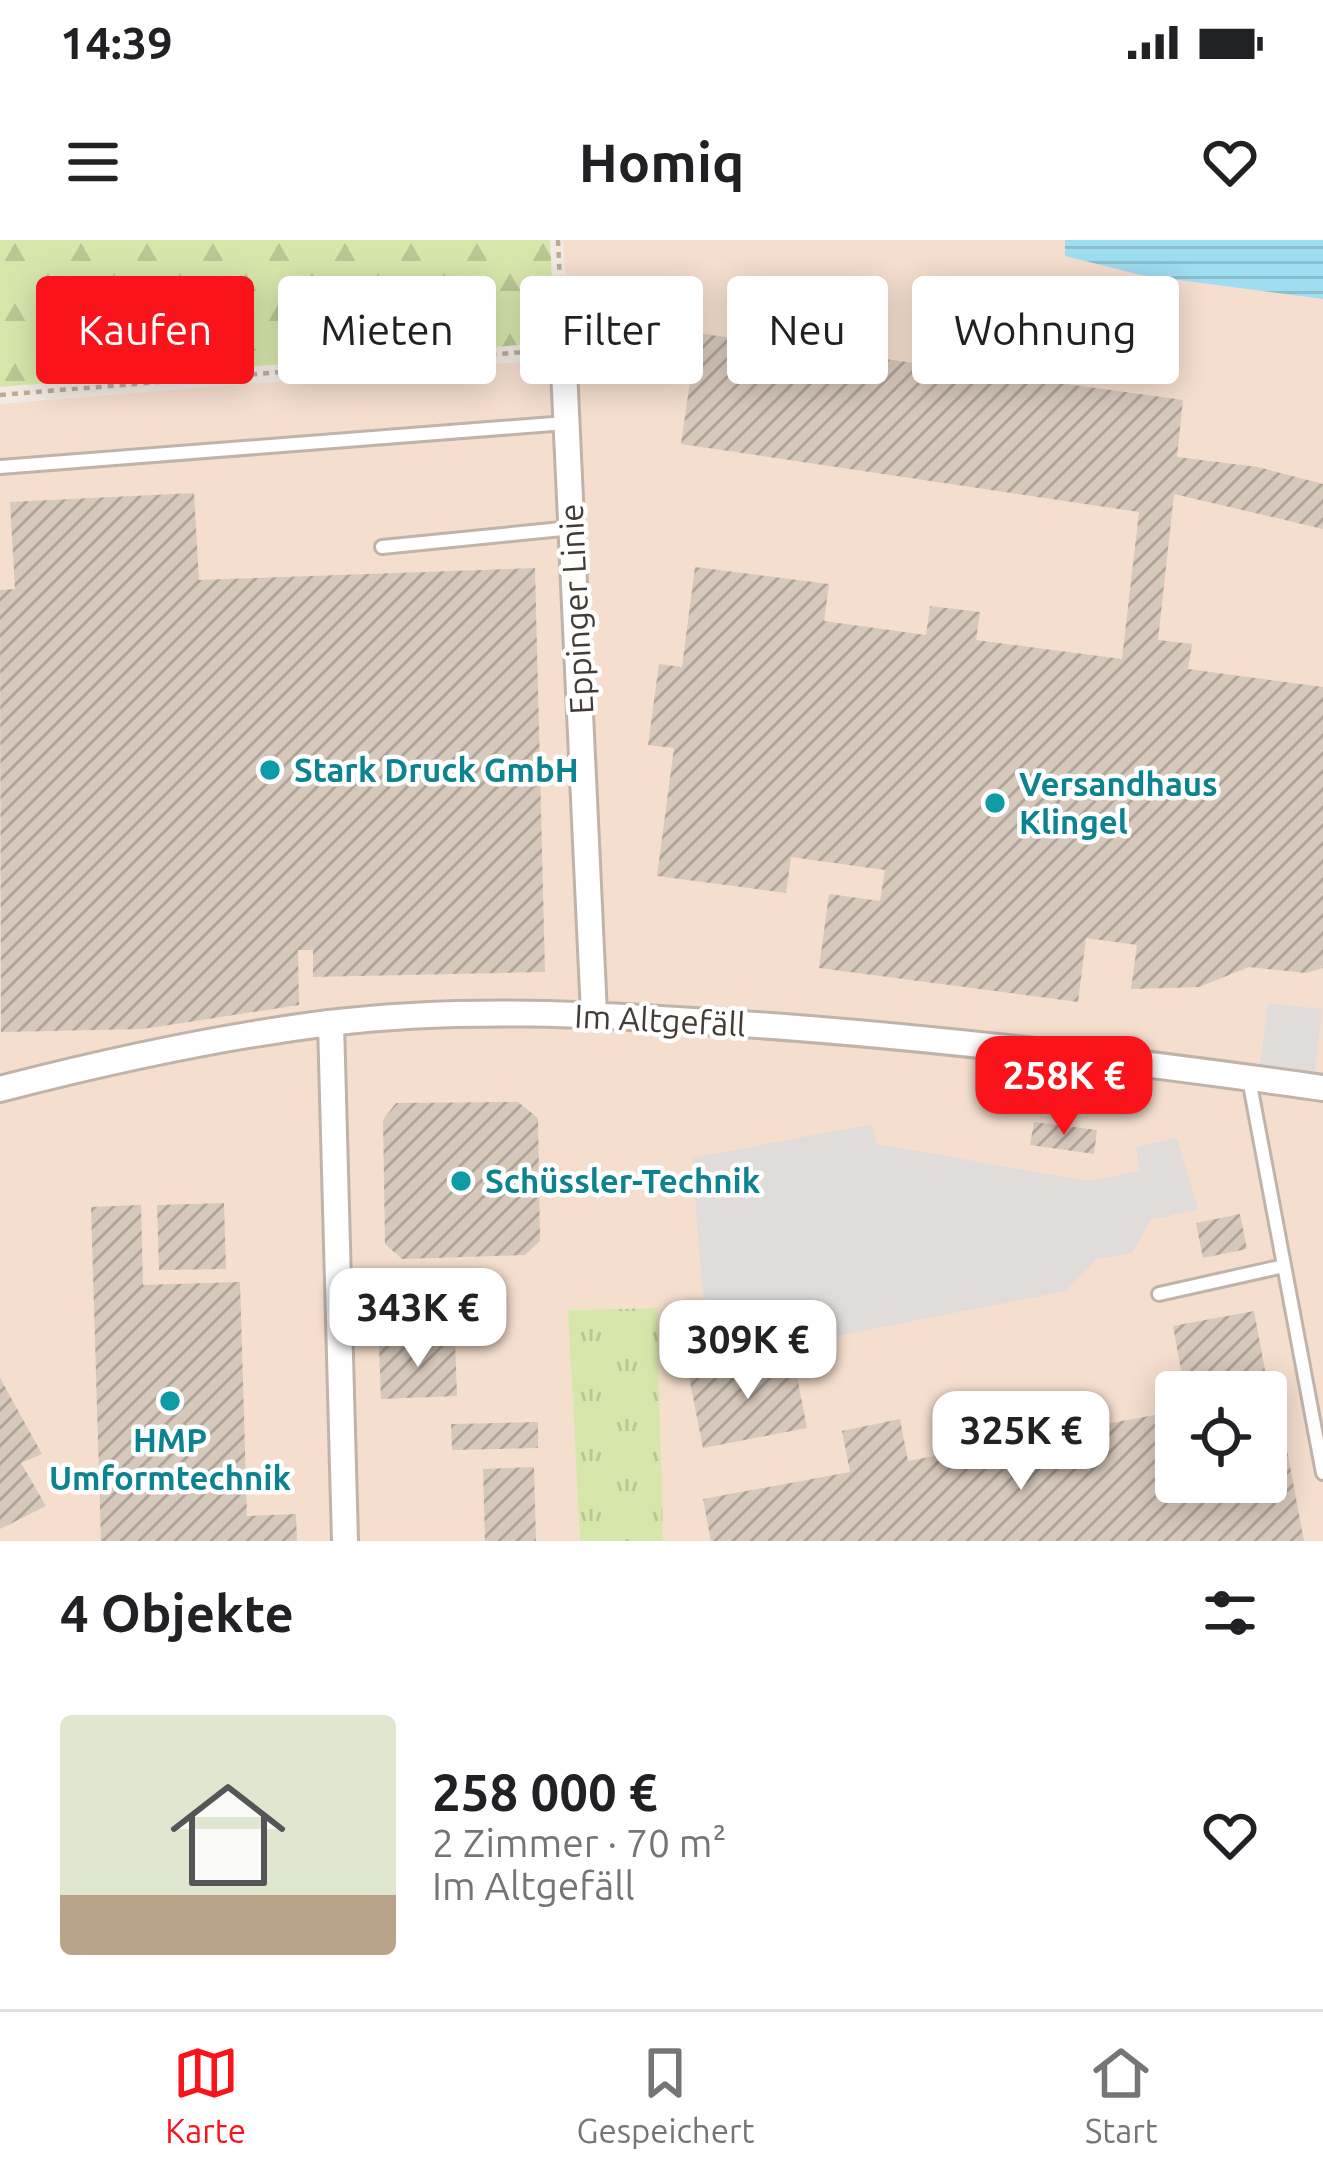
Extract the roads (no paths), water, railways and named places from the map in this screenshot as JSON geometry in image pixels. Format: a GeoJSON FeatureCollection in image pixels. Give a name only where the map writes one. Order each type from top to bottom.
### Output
{"type":"FeatureCollection","features":[{"type":"Feature","properties":{"kind":"street","name":"Eppinger Linie"},"geometry":{"type":"LineString","coordinates":[[565,384],[594,1014]]}},
{"type":"Feature","properties":{"kind":"street","name":"Im Altgefäll"},"geometry":{"type":"LineString","coordinates":[[0,1089],[213,1041],[331,1023],[457,1015],[594,1014],[874,1033],[1323,1088]]}},
{"type":"Feature","properties":{"kind":"street"},"geometry":{"type":"LineString","coordinates":[[331,1023],[345,1541]]}},
{"type":"Feature","properties":{"kind":"lane"},"geometry":{"type":"LineString","coordinates":[[0,467],[567,423]]}},
{"type":"Feature","properties":{"kind":"lane"},"geometry":{"type":"LineString","coordinates":[[382,548],[573,528]]}},
{"type":"Feature","properties":{"kind":"lane"},"geometry":{"type":"LineString","coordinates":[[1249,1078],[1323,1473]]}},
{"type":"Feature","properties":{"kind":"lane"},"geometry":{"type":"LineString","coordinates":[[1160,1294],[1284,1266]]}},
{"type":"Feature","properties":{"kind":"water"},"geometry":{"type":"Polygon","coordinates":[[[1065,240],[1323,240],[1323,299],[1179,280],[1179,276],[1141,275],[1065,256],[1065,240]]]}},
{"type":"Feature","properties":{"kind":"place","name":"Stark Druck GmbH"},"geometry":{"type":"Point","coordinates":[270,770]}},
{"type":"Feature","properties":{"kind":"place","name":"Versandhaus Klingel"},"geometry":{"type":"Point","coordinates":[995,803]}},
{"type":"Feature","properties":{"kind":"place","name":"Schüssler-Technik"},"geometry":{"type":"Point","coordinates":[461,1181]}},
{"type":"Feature","properties":{"kind":"place","name":"HMP Umformtechnik"},"geometry":{"type":"Point","coordinates":[170,1401]}}]}
